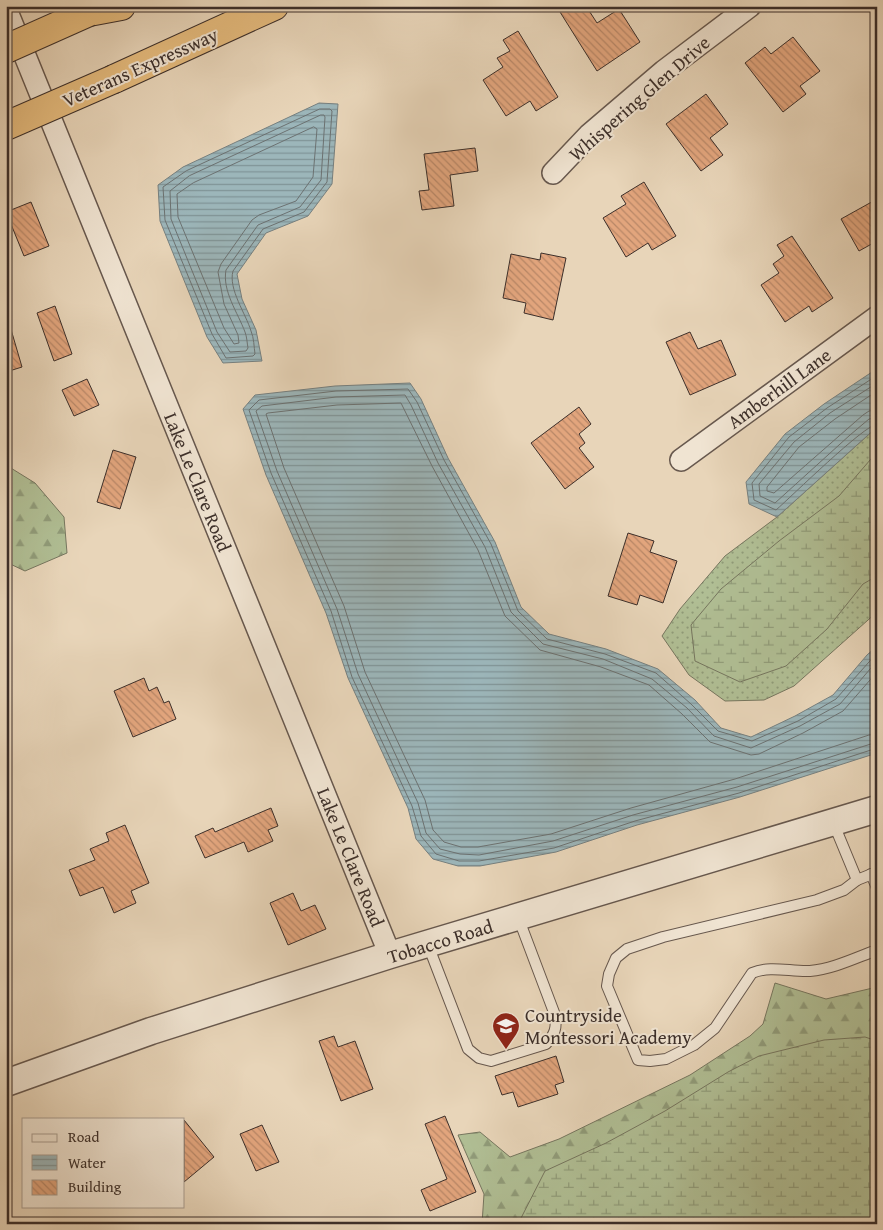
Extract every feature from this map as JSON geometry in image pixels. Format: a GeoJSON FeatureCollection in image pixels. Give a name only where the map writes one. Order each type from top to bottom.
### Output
{"type":"FeatureCollection","features":[{"type":"Feature","properties":{"kind":"highway"},"geometry":{"type":"LineString","coordinates":[[6,49],[94,9],[121,6]]}},
{"type":"Feature","properties":{"kind":"highway","name":"Veterans Expressway"},"geometry":{"type":"LineString","coordinates":[[6,126],[274,6]]}},
{"type":"Feature","properties":{"kind":"street","name":"Whispering Glen Drive"},"geometry":{"type":"LineString","coordinates":[[554,173],[589,135],[664,71],[750,6]]}},
{"type":"Feature","properties":{"kind":"street","name":"Lake Le Clare Road"},"geometry":{"type":"LineString","coordinates":[[6,9],[390,955]]}},
{"type":"Feature","properties":{"kind":"street","name":"Amberhill Lane"},"geometry":{"type":"LineString","coordinates":[[681,460],[877,317]]}},
{"type":"Feature","properties":{"kind":"street","name":"Tobacco Road"},"geometry":{"type":"LineString","coordinates":[[6,1083],[151,1030],[390,955],[877,809]]}},
{"type":"Feature","properties":{"kind":"lane"},"geometry":{"type":"LineString","coordinates":[[833,822],[857,880]]}},
{"type":"Feature","properties":{"kind":"lane"},"geometry":{"type":"LineString","coordinates":[[877,888],[874,873],[857,880],[844,890],[817,900],[663,937],[627,949],[616,958],[609,974],[607,986],[638,1060],[650,1062],[666,1059],[694,1045],[715,1028],[752,973],[761,969],[808,971],[828,968],[877,950]]}},
{"type":"Feature","properties":{"kind":"lane"},"geometry":{"type":"LineString","coordinates":[[428,944],[468,1049],[479,1058],[491,1061],[546,1044],[552,1037],[556,1027],[555,1015],[518,917]]}},
{"type":"Feature","properties":{"kind":"green space"},"geometry":{"type":"Polygon","coordinates":[[[877,427],[877,612],[794,686],[764,700],[725,701],[689,675],[662,636],[680,609],[725,556],[777,517],[877,427]]]}},
{"type":"Feature","properties":{"kind":"green space"},"geometry":{"type":"Polygon","coordinates":[[[877,452],[877,576],[863,584],[827,629],[786,666],[740,682],[695,661],[691,625],[721,589],[779,541],[839,496],[877,452]]]}},
{"type":"Feature","properties":{"kind":"green space"},"geometry":{"type":"Polygon","coordinates":[[[6,465],[35,483],[64,517],[67,553],[25,571],[6,562],[6,465]]]}},
{"type":"Feature","properties":{"kind":"green space"},"geometry":{"type":"Polygon","coordinates":[[[775,983],[826,999],[877,987],[877,1224],[482,1224],[484,1194],[458,1135],[480,1132],[510,1157],[559,1139],[690,1075],[750,1036],[763,1024],[775,983]]]}},
{"type":"Feature","properties":{"kind":"green space"},"geometry":{"type":"Polygon","coordinates":[[[865,1037],[877,1041],[877,1224],[518,1224],[545,1171],[606,1143],[665,1111],[728,1072],[759,1056],[824,1040],[865,1037]]]}},
{"type":"Feature","properties":{"kind":"water"},"geometry":{"type":"Polygon","coordinates":[[[319,103],[338,104],[332,184],[308,216],[266,233],[237,274],[242,299],[256,330],[262,361],[223,363],[207,337],[160,221],[158,185],[183,167],[319,103]]]}},
{"type":"Feature","properties":{"kind":"water"},"geometry":{"type":"Polygon","coordinates":[[[872,372],[877,372],[877,427],[777,517],[749,504],[746,482],[785,434],[824,404],[872,372]]]}},
{"type":"Feature","properties":{"kind":"water"},"geometry":{"type":"Polygon","coordinates":[[[410,383],[421,399],[448,458],[495,542],[521,607],[549,634],[606,649],[658,669],[695,700],[721,728],[751,737],[833,695],[877,646],[877,753],[740,797],[637,825],[556,852],[480,866],[458,866],[433,859],[416,839],[408,808],[348,678],[326,613],[266,475],[243,409],[255,395],[335,386],[410,383]]]}},
{"type":"Feature","properties":{"kind":"building"},"geometry":{"type":"Polygon","coordinates":[[[569,6],[586,6],[597,23],[619,9],[640,42],[597,71],[560,12],[569,6]]]}},
{"type":"Feature","properties":{"kind":"building"},"geometry":{"type":"Polygon","coordinates":[[[518,31],[558,97],[536,111],[530,101],[506,116],[483,80],[503,67],[497,58],[510,51],[503,40],[518,31]]]}},
{"type":"Feature","properties":{"kind":"building"},"geometry":{"type":"Polygon","coordinates":[[[793,37],[820,71],[800,86],[806,94],[783,112],[745,63],[765,47],[771,54],[793,37]]]}},
{"type":"Feature","properties":{"kind":"building"},"geometry":{"type":"Polygon","coordinates":[[[706,94],[728,124],[710,138],[723,155],[701,171],[666,124],[706,94]]]}},
{"type":"Feature","properties":{"kind":"building"},"geometry":{"type":"Polygon","coordinates":[[[475,148],[478,171],[450,175],[454,206],[422,210],[419,191],[429,190],[424,154],[475,148]]]}},
{"type":"Feature","properties":{"kind":"building"},"geometry":{"type":"Polygon","coordinates":[[[644,182],[676,236],[652,250],[648,243],[626,257],[603,218],[626,204],[621,196],[644,182]]]}},
{"type":"Feature","properties":{"kind":"building"},"geometry":{"type":"Polygon","coordinates":[[[877,199],[877,241],[859,251],[841,219],[877,199]]]}},
{"type":"Feature","properties":{"kind":"building"},"geometry":{"type":"Polygon","coordinates":[[[31,202],[49,246],[24,256],[6,212],[31,202]]]}},
{"type":"Feature","properties":{"kind":"building"},"geometry":{"type":"Polygon","coordinates":[[[792,236],[833,298],[812,312],[809,306],[785,322],[761,285],[779,273],[773,264],[784,256],[777,245],[792,236]]]}},
{"type":"Feature","properties":{"kind":"building"},"geometry":{"type":"Polygon","coordinates":[[[541,253],[566,258],[553,320],[524,313],[526,303],[503,298],[511,254],[540,260],[541,253]]]}},
{"type":"Feature","properties":{"kind":"building"},"geometry":{"type":"Polygon","coordinates":[[[55,306],[72,354],[54,361],[37,313],[55,306]]]}},
{"type":"Feature","properties":{"kind":"building"},"geometry":{"type":"Polygon","coordinates":[[[10,326],[22,367],[6,372],[6,327],[10,326]]]}},
{"type":"Feature","properties":{"kind":"building"},"geometry":{"type":"Polygon","coordinates":[[[690,332],[698,349],[721,340],[736,375],[690,395],[666,342],[690,332]]]}},
{"type":"Feature","properties":{"kind":"building"},"geometry":{"type":"Polygon","coordinates":[[[87,379],[99,405],[74,416],[62,390],[87,379]]]}},
{"type":"Feature","properties":{"kind":"building"},"geometry":{"type":"Polygon","coordinates":[[[579,407],[591,424],[579,434],[585,443],[579,448],[594,467],[565,489],[531,443],[579,407]]]}},
{"type":"Feature","properties":{"kind":"building"},"geometry":{"type":"Polygon","coordinates":[[[113,450],[136,457],[120,509],[97,502],[113,450]]]}},
{"type":"Feature","properties":{"kind":"building"},"geometry":{"type":"Polygon","coordinates":[[[628,533],[654,541],[650,552],[677,561],[663,603],[640,595],[637,605],[608,596],[628,533]]]}},
{"type":"Feature","properties":{"kind":"building"},"geometry":{"type":"Polygon","coordinates":[[[144,678],[149,691],[157,687],[164,703],[169,701],[176,719],[133,737],[114,691],[144,678]]]}},
{"type":"Feature","properties":{"kind":"building"},"geometry":{"type":"Polygon","coordinates":[[[271,808],[278,826],[268,830],[273,841],[248,852],[244,842],[205,858],[195,836],[213,828],[215,832],[271,808]]]}},
{"type":"Feature","properties":{"kind":"building"},"geometry":{"type":"Polygon","coordinates":[[[125,825],[149,883],[131,891],[136,903],[114,913],[103,887],[80,896],[69,870],[95,860],[90,849],[109,841],[106,833],[125,825]]]}},
{"type":"Feature","properties":{"kind":"building"},"geometry":{"type":"Polygon","coordinates":[[[293,893],[301,911],[315,905],[326,929],[288,945],[270,903],[293,893]]]}},
{"type":"Feature","properties":{"kind":"building"},"geometry":{"type":"Polygon","coordinates":[[[334,1036],[338,1047],[355,1041],[373,1089],[341,1101],[319,1041],[334,1036]]]}},
{"type":"Feature","properties":{"kind":"building"},"geometry":{"type":"Polygon","coordinates":[[[556,1056],[564,1082],[555,1085],[558,1094],[518,1107],[513,1092],[502,1095],[495,1076],[556,1056]]]}},
{"type":"Feature","properties":{"kind":"building"},"geometry":{"type":"Polygon","coordinates":[[[445,1116],[476,1192],[430,1211],[421,1190],[447,1179],[425,1124],[445,1116]]]}},
{"type":"Feature","properties":{"kind":"building"},"geometry":{"type":"Polygon","coordinates":[[[185,1121],[214,1157],[185,1181],[185,1121]]]}},
{"type":"Feature","properties":{"kind":"building"},"geometry":{"type":"Polygon","coordinates":[[[262,1125],[279,1162],[256,1171],[240,1134],[262,1125]]]}},
{"type":"Feature","properties":{"kind":"place","name":"Countryside Montessori Academy"},"geometry":{"type":"Point","coordinates":[506,1050]}}]}
